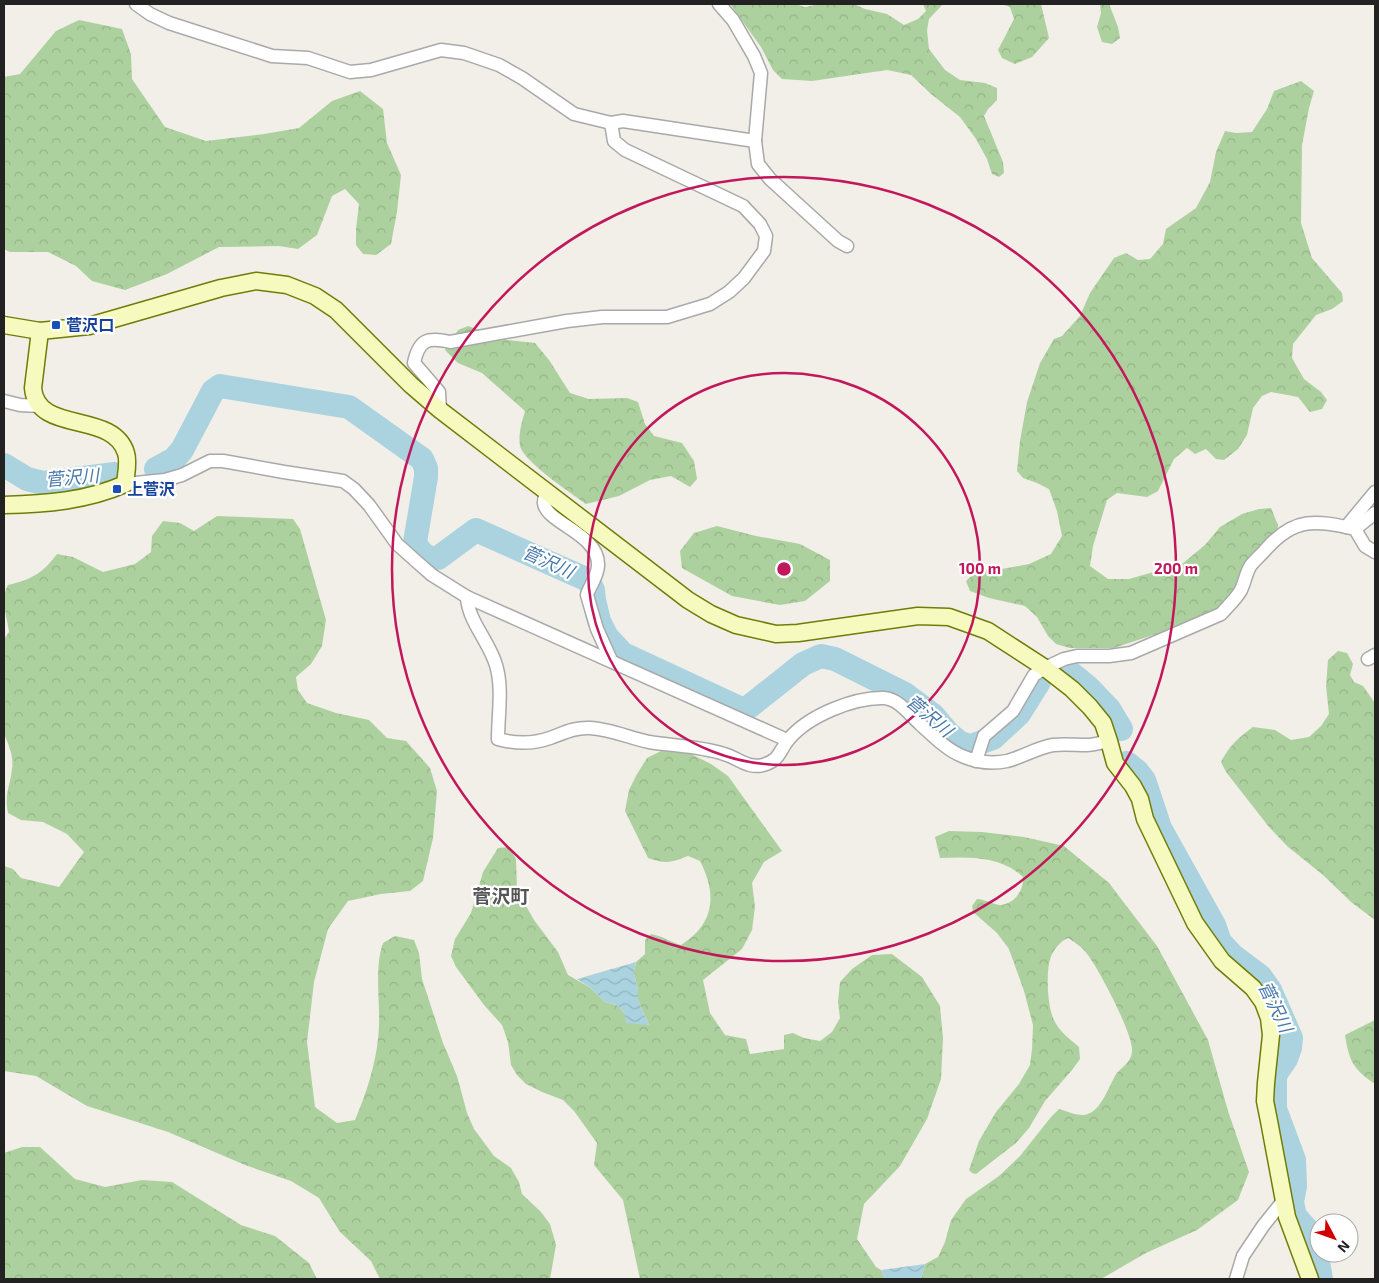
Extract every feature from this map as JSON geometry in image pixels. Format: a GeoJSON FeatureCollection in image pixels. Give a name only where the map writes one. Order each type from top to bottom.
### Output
{"type":"FeatureCollection","features":[{"type":"Feature","properties":{"kind":"street"},"geometry":{"type":"LineString","coordinates":[[136,4],[150,14],[170,23],[253,50],[272,56],[308,58],[350,72],[371,70],[441,50],[464,53],[499,65],[522,78],[574,114],[611,123],[623,121],[755,141]]}},
{"type":"Feature","properties":{"kind":"street"},"geometry":{"type":"LineString","coordinates":[[719,4],[733,20],[754,56],[761,73],[755,141],[758,164],[770,178],[838,241],[847,246]]}},
{"type":"Feature","properties":{"kind":"street"},"geometry":{"type":"LineString","coordinates":[[440,410],[439,392],[414,363],[416,352],[422,343],[435,339],[450,342],[568,321],[602,317],[667,317],[710,304],[729,292],[744,278],[764,251],[766,236],[760,224],[742,206],[625,150],[614,141],[611,123]]}},
{"type":"Feature","properties":{"kind":"street"},"geometry":{"type":"LineString","coordinates":[[4,325],[40,331],[90,326],[221,288],[256,281],[287,285],[315,296],[336,310],[411,385],[440,410],[688,600],[711,614],[736,625],[776,634],[798,633],[918,616],[949,617],[988,631],[1045,668],[1072,689],[1103,723],[1110,741],[1115,763],[1133,786],[1140,799],[1145,819],[1195,923],[1222,961],[1252,988],[1263,1002],[1269,1018],[1271,1035],[1266,1101],[1283,1201],[1310,1279]]}},
{"type":"Feature","properties":{"kind":"street"},"geometry":{"type":"LineString","coordinates":[[40,331],[34,397],[39,406],[52,415],[107,430],[120,439],[127,460],[125,484]]}},
{"type":"Feature","properties":{"kind":"street"},"geometry":{"type":"LineString","coordinates":[[4,400],[20,405],[39,406]]}},
{"type":"Feature","properties":{"kind":"street"},"geometry":{"type":"LineString","coordinates":[[4,505],[39,504],[79,499],[108,492],[125,484],[165,480],[182,475],[210,460],[343,481],[354,489],[369,505],[397,544],[432,575],[467,597],[787,740]]}},
{"type":"Feature","properties":{"kind":"street"},"geometry":{"type":"LineString","coordinates":[[547,492],[544,502],[547,511],[589,543],[596,554],[598,566],[587,595],[597,629],[608,649],[611,660]]}},
{"type":"Feature","properties":{"kind":"street"},"geometry":{"type":"LineString","coordinates":[[1350,528],[1375,492]]}},
{"type":"Feature","properties":{"kind":"street"},"geometry":{"type":"LineString","coordinates":[[1350,528],[1375,514]]}},
{"type":"Feature","properties":{"kind":"street"},"geometry":{"type":"LineString","coordinates":[[978,756],[984,736],[1013,711],[1034,675],[1045,668],[1077,656],[1109,656],[1131,652],[1221,614],[1241,590],[1250,566],[1282,533],[1292,527],[1308,522],[1325,522],[1350,528],[1365,546],[1375,552]]}},
{"type":"Feature","properties":{"kind":"street"},"geometry":{"type":"LineString","coordinates":[[467,597],[468,608],[496,665],[499,679],[498,739],[510,742],[530,743],[550,738],[569,730],[590,728],[649,742],[700,748],[723,753],[748,765],[762,765],[781,754],[787,740],[799,730],[831,710],[845,704],[886,698],[897,703],[948,748],[960,756],[978,756],[989,762],[1007,761],[1031,750],[1054,745],[1090,745],[1110,741]]}},
{"type":"Feature","properties":{"kind":"street"},"geometry":{"type":"LineString","coordinates":[[1236,1279],[1243,1256],[1283,1201]]}},
{"type":"Feature","properties":{"kind":"green space"},"geometry":{"type":"Polygon","coordinates":[[[730,4],[795,4],[805,7],[820,4],[854,4],[865,9],[887,14],[904,25],[918,19],[926,11],[923,4],[943,4],[929,19],[927,30],[929,49],[945,70],[960,80],[985,83],[997,88],[997,100],[984,116],[1003,162],[1004,173],[999,177],[992,174],[987,159],[976,139],[960,117],[911,75],[887,70],[812,81],[782,79],[773,70],[761,47],[730,4]]]}},
{"type":"Feature","properties":{"kind":"green space"},"geometry":{"type":"Polygon","coordinates":[[[1001,4],[1041,4],[1049,38],[1032,57],[1015,64],[1002,58],[998,50],[1014,19],[1010,7],[1001,4]]]}},
{"type":"Feature","properties":{"kind":"green space"},"geometry":{"type":"Polygon","coordinates":[[[1100,4],[1109,4],[1118,27],[1120,38],[1112,44],[1102,42],[1097,27],[1101,13],[1100,4]]]}},
{"type":"Feature","properties":{"kind":"green space"},"geometry":{"type":"Polygon","coordinates":[[[79,20],[122,29],[131,54],[132,79],[165,127],[206,141],[299,128],[332,101],[360,91],[383,109],[387,143],[401,175],[391,244],[376,255],[363,254],[356,245],[359,204],[345,189],[332,196],[317,235],[298,249],[279,246],[219,247],[167,274],[125,290],[92,281],[76,266],[48,252],[10,252],[4,249],[4,77],[20,74],[56,31],[79,20]]]}},
{"type":"Feature","properties":{"kind":"green space"},"geometry":{"type":"Polygon","coordinates":[[[1301,81],[1314,91],[1302,145],[1301,223],[1312,258],[1342,293],[1343,301],[1332,309],[1316,315],[1293,344],[1292,358],[1304,379],[1321,392],[1327,400],[1322,409],[1310,412],[1298,397],[1271,392],[1262,396],[1253,408],[1247,435],[1238,449],[1224,460],[1216,459],[1206,449],[1195,454],[1187,448],[1174,459],[1158,491],[1147,497],[1117,493],[1107,500],[1093,546],[1090,566],[1108,579],[1129,579],[1182,564],[1205,545],[1220,527],[1242,514],[1259,509],[1271,508],[1278,525],[1277,534],[1233,596],[1214,611],[1159,633],[1114,648],[1070,648],[1056,644],[1048,636],[1037,617],[1025,606],[989,598],[970,591],[966,581],[979,569],[1002,569],[1029,564],[1051,554],[1062,536],[1057,511],[1049,489],[1023,478],[1017,471],[1027,402],[1040,363],[1054,339],[1062,336],[1080,316],[1090,293],[1114,258],[1126,253],[1138,260],[1150,259],[1163,244],[1166,229],[1196,208],[1210,182],[1216,152],[1225,131],[1236,133],[1252,132],[1267,109],[1274,91],[1301,81]]]}},
{"type":"Feature","properties":{"kind":"green space"},"geometry":{"type":"Polygon","coordinates":[[[468,326],[507,340],[535,343],[549,360],[570,393],[589,399],[627,398],[638,402],[645,424],[654,436],[682,443],[694,461],[697,479],[690,487],[671,476],[650,480],[619,496],[586,504],[549,477],[523,453],[520,446],[520,437],[525,411],[482,373],[458,363],[445,350],[458,330],[468,326]]]}},
{"type":"Feature","properties":{"kind":"green space"},"geometry":{"type":"Polygon","coordinates":[[[217,516],[293,519],[300,529],[326,620],[322,646],[311,664],[296,677],[298,690],[307,703],[336,713],[369,720],[387,738],[406,741],[430,768],[437,791],[433,838],[423,881],[410,891],[381,894],[348,901],[328,929],[314,982],[307,1042],[315,1107],[337,1123],[355,1120],[370,1080],[377,1049],[379,1027],[378,978],[383,943],[395,936],[414,940],[419,953],[422,979],[474,1129],[494,1156],[511,1168],[519,1182],[522,1194],[541,1212],[550,1224],[556,1245],[550,1279],[380,1279],[371,1261],[340,1232],[319,1198],[291,1181],[245,1165],[168,1132],[87,1106],[36,1076],[4,1071],[4,866],[13,869],[21,878],[59,887],[84,852],[67,834],[43,822],[21,820],[8,813],[7,795],[12,760],[11,751],[4,734],[4,639],[9,632],[4,596],[6,590],[8,585],[36,575],[57,554],[73,557],[103,572],[135,564],[151,552],[152,536],[163,521],[180,523],[194,531],[217,516]]]}},
{"type":"Feature","properties":{"kind":"green space"},"geometry":{"type":"Polygon","coordinates":[[[717,526],[756,536],[800,544],[830,560],[830,581],[805,601],[780,605],[732,596],[682,568],[680,551],[694,533],[717,526]]]}},
{"type":"Feature","properties":{"kind":"green space"},"geometry":{"type":"Polygon","coordinates":[[[1338,651],[1347,653],[1353,664],[1350,675],[1354,682],[1363,686],[1375,703],[1375,920],[1351,902],[1323,875],[1287,846],[1269,827],[1226,772],[1221,762],[1235,742],[1253,727],[1275,730],[1291,740],[1309,737],[1321,726],[1329,714],[1326,686],[1328,660],[1338,651]]]}},
{"type":"Feature","properties":{"kind":"green space"},"geometry":{"type":"Polygon","coordinates":[[[661,751],[691,754],[711,764],[728,776],[782,851],[764,862],[752,883],[755,907],[752,930],[742,949],[703,980],[710,1013],[725,1035],[746,1039],[750,1054],[784,1049],[784,1035],[793,1033],[804,1038],[820,1041],[832,1032],[840,1018],[838,1002],[840,982],[852,969],[872,955],[892,954],[922,977],[940,1006],[943,1038],[941,1079],[927,1119],[900,1166],[864,1204],[857,1239],[876,1267],[881,1270],[885,1279],[640,1279],[623,1200],[594,1165],[597,1143],[574,1111],[563,1100],[526,1084],[517,1075],[511,1065],[508,1042],[502,1025],[484,1005],[456,967],[451,956],[455,939],[471,913],[483,872],[498,848],[509,847],[516,859],[517,890],[534,920],[558,952],[568,975],[591,988],[605,1002],[617,1005],[625,1014],[649,1025],[638,1000],[634,973],[636,962],[645,954],[645,940],[651,934],[681,945],[701,928],[710,908],[709,885],[700,861],[688,856],[668,862],[648,858],[625,811],[629,790],[637,774],[647,758],[661,751]]]}},
{"type":"Feature","properties":{"kind":"green space"},"geometry":{"type":"Polygon","coordinates":[[[949,831],[982,832],[1024,837],[1064,846],[1109,883],[1157,946],[1208,1040],[1228,1111],[1249,1172],[1238,1200],[1197,1230],[1146,1253],[1101,1279],[921,1279],[925,1264],[938,1257],[945,1242],[951,1220],[966,1199],[999,1176],[1020,1156],[1059,1109],[1082,1115],[1089,1114],[1094,1110],[1103,1099],[1117,1073],[1128,1061],[1132,1052],[1128,1032],[1122,1018],[1093,963],[1086,952],[1079,946],[1068,938],[1065,939],[1052,954],[1048,969],[1050,1008],[1057,1026],[1079,1047],[1080,1059],[1045,1101],[1029,1128],[1016,1143],[976,1174],[969,1170],[979,1141],[996,1112],[1019,1084],[1030,1065],[1033,1025],[1024,991],[1009,949],[997,933],[973,912],[972,906],[977,899],[1000,905],[1010,902],[1020,892],[1023,877],[1014,870],[995,861],[973,858],[940,858],[935,837],[949,831]]]}},
{"type":"Feature","properties":{"kind":"green space"},"geometry":{"type":"Polygon","coordinates":[[[1375,1020],[1375,1084],[1353,1064],[1348,1052],[1345,1035],[1375,1020]]]}},
{"type":"Feature","properties":{"kind":"green space"},"geometry":{"type":"Polygon","coordinates":[[[22,1147],[40,1147],[75,1179],[105,1187],[142,1180],[172,1182],[241,1225],[275,1236],[309,1263],[317,1279],[4,1279],[4,1153],[22,1147]]]}},
{"type":"Feature","properties":{"kind":"water"},"geometry":{"type":"Polygon","coordinates":[[[636,962],[634,973],[638,1000],[649,1025],[626,1023],[625,1014],[617,1005],[605,1002],[591,988],[577,979],[636,962]]]}},
{"type":"Feature","properties":{"kind":"water"},"geometry":{"type":"Polygon","coordinates":[[[925,1264],[921,1279],[885,1279],[881,1270],[925,1264]]]}},
{"type":"Feature","properties":{"kind":"waterway","name":"菅沢川"},"geometry":{"type":"LineString","coordinates":[[156,469],[174,459],[182,450],[213,391],[220,386],[349,407],[422,459],[426,468],[426,477],[415,542],[424,554],[430,558],[438,558],[476,530],[588,580],[593,590],[599,621],[607,637],[623,654],[737,707],[744,709],[750,706],[803,664],[821,656],[835,659],[905,694],[933,715],[948,733],[960,743],[971,746],[993,738],[1019,714],[1039,682]]}},
{"type":"Feature","properties":{"kind":"waterway","name":"菅沢川"},"geometry":{"type":"LineString","coordinates":[[4,465],[27,479],[43,483],[115,474]]}},
{"type":"Feature","properties":{"kind":"waterway","name":"菅沢川"},"geometry":{"type":"LineString","coordinates":[[1067,670],[1088,687],[1109,709],[1121,729]]}},
{"type":"Feature","properties":{"kind":"waterway","name":"菅沢川"},"geometry":{"type":"LineString","coordinates":[[1127,763],[1144,780],[1160,828],[1214,925],[1220,942],[1232,955],[1260,976],[1270,990],[1291,1038],[1286,1059],[1275,1075],[1275,1109],[1294,1160],[1295,1186],[1292,1202],[1295,1216],[1311,1234],[1315,1245],[1321,1279]]}},
{"type":"Feature","properties":{"kind":"place","name":"菅沢口"},"geometry":{"type":"Point","coordinates":[56,325]}},
{"type":"Feature","properties":{"kind":"place","name":"上菅沢"},"geometry":{"type":"Point","coordinates":[117,489]}},
{"type":"Feature","properties":{"kind":"district","name":"菅沢町"},"geometry":{"type":"Point","coordinates":[501,896]}}]}
